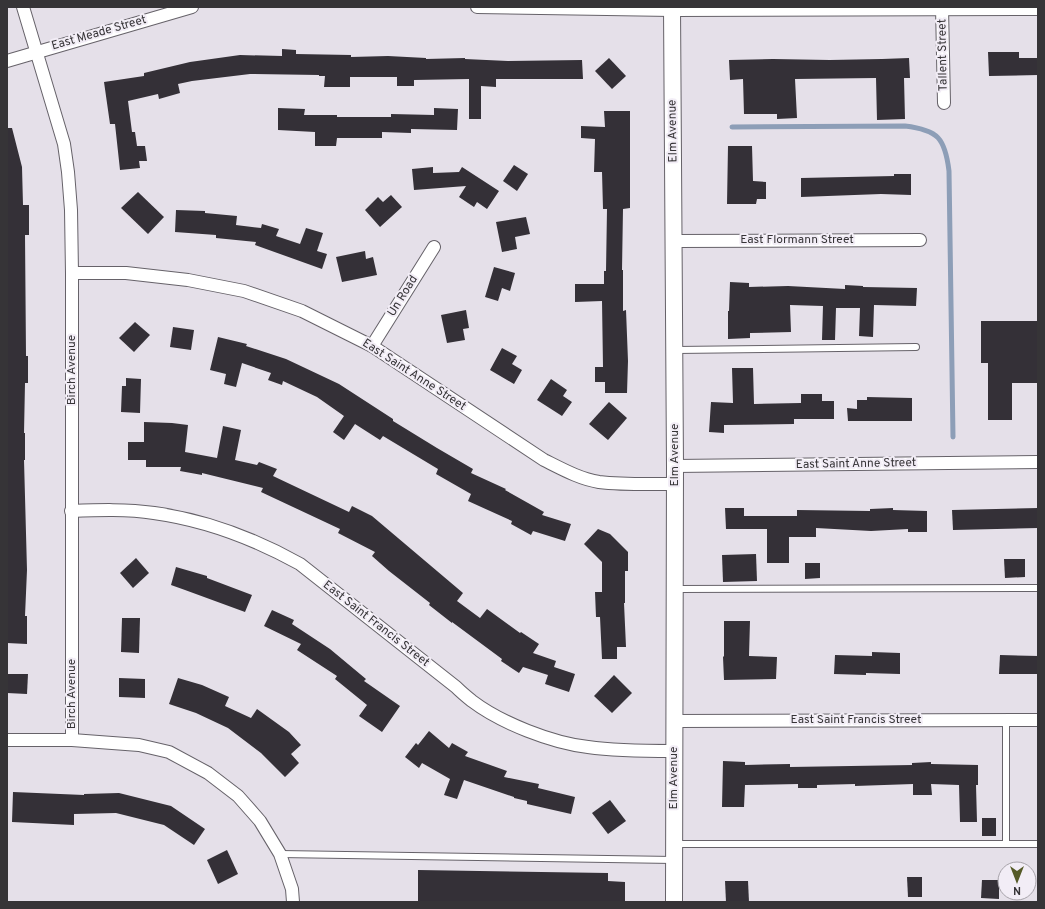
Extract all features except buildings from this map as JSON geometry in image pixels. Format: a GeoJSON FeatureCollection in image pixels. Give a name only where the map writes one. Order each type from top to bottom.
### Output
{"type":"FeatureCollection","features":[{"type":"Feature","properties":{"kind":"street","name":"Birch Avenue"},"geometry":{"type":"LineString","coordinates":[[24,7],[64,144],[71,210],[72,740]]}},
{"type":"Feature","properties":{"kind":"street","name":"East Meade Street"},"geometry":{"type":"LineString","coordinates":[[7,60],[192,7]]}},
{"type":"Feature","properties":{"kind":"street"},"geometry":{"type":"LineString","coordinates":[[477,7],[672,9],[1038,9]]}},
{"type":"Feature","properties":{"kind":"street","name":"Elm Avenue"},"geometry":{"type":"LineString","coordinates":[[672,9],[675,466],[673,751],[674,902]]}},
{"type":"Feature","properties":{"kind":"street","name":"Tallent Street"},"geometry":{"type":"LineString","coordinates":[[942,9],[944,103]]}},
{"type":"Feature","properties":{"kind":"street","name":"East Flormann Street"},"geometry":{"type":"LineString","coordinates":[[674,241],[920,240]]}},
{"type":"Feature","properties":{"kind":"street","name":"Un Road"},"geometry":{"type":"LineString","coordinates":[[372,346],[434,247]]}},
{"type":"Feature","properties":{"kind":"street","name":"East Saint Anne Street"},"geometry":{"type":"LineString","coordinates":[[72,273],[126,273],[188,280],[244,291],[302,311],[372,346],[544,460],[572,474],[598,482],[675,484]]}},
{"type":"Feature","properties":{"kind":"street","name":"East Saint Anne Street"},"geometry":{"type":"LineString","coordinates":[[675,466],[1038,462]]}},
{"type":"Feature","properties":{"kind":"street","name":"East Saint Francis Street"},"geometry":{"type":"LineString","coordinates":[[71,511],[109,510],[153,513],[190,520],[235,534],[274,550],[300,564],[472,701],[494,715],[552,739],[586,747],[673,751]]}},
{"type":"Feature","properties":{"kind":"street","name":"East Saint Francis Street"},"geometry":{"type":"LineString","coordinates":[[674,721],[1038,720]]}},
{"type":"Feature","properties":{"kind":"street"},"geometry":{"type":"LineString","coordinates":[[7,740],[72,740],[139,745],[169,752],[208,773],[238,796],[260,821],[280,854],[292,889],[293,902]]}},
{"type":"Feature","properties":{"kind":"lane"},"geometry":{"type":"LineString","coordinates":[[674,350],[916,347]]}},
{"type":"Feature","properties":{"kind":"lane"},"geometry":{"type":"LineString","coordinates":[[674,589],[1038,588]]}},
{"type":"Feature","properties":{"kind":"lane"},"geometry":{"type":"LineString","coordinates":[[1006,720],[1006,844]]}},
{"type":"Feature","properties":{"kind":"lane"},"geometry":{"type":"LineString","coordinates":[[280,854],[674,852],[1038,844]]}},
{"type":"Feature","properties":{"kind":"waterway"},"geometry":{"type":"LineString","coordinates":[[732,127],[905,126],[932,133],[942,143],[949,171],[953,437]]}}]}
